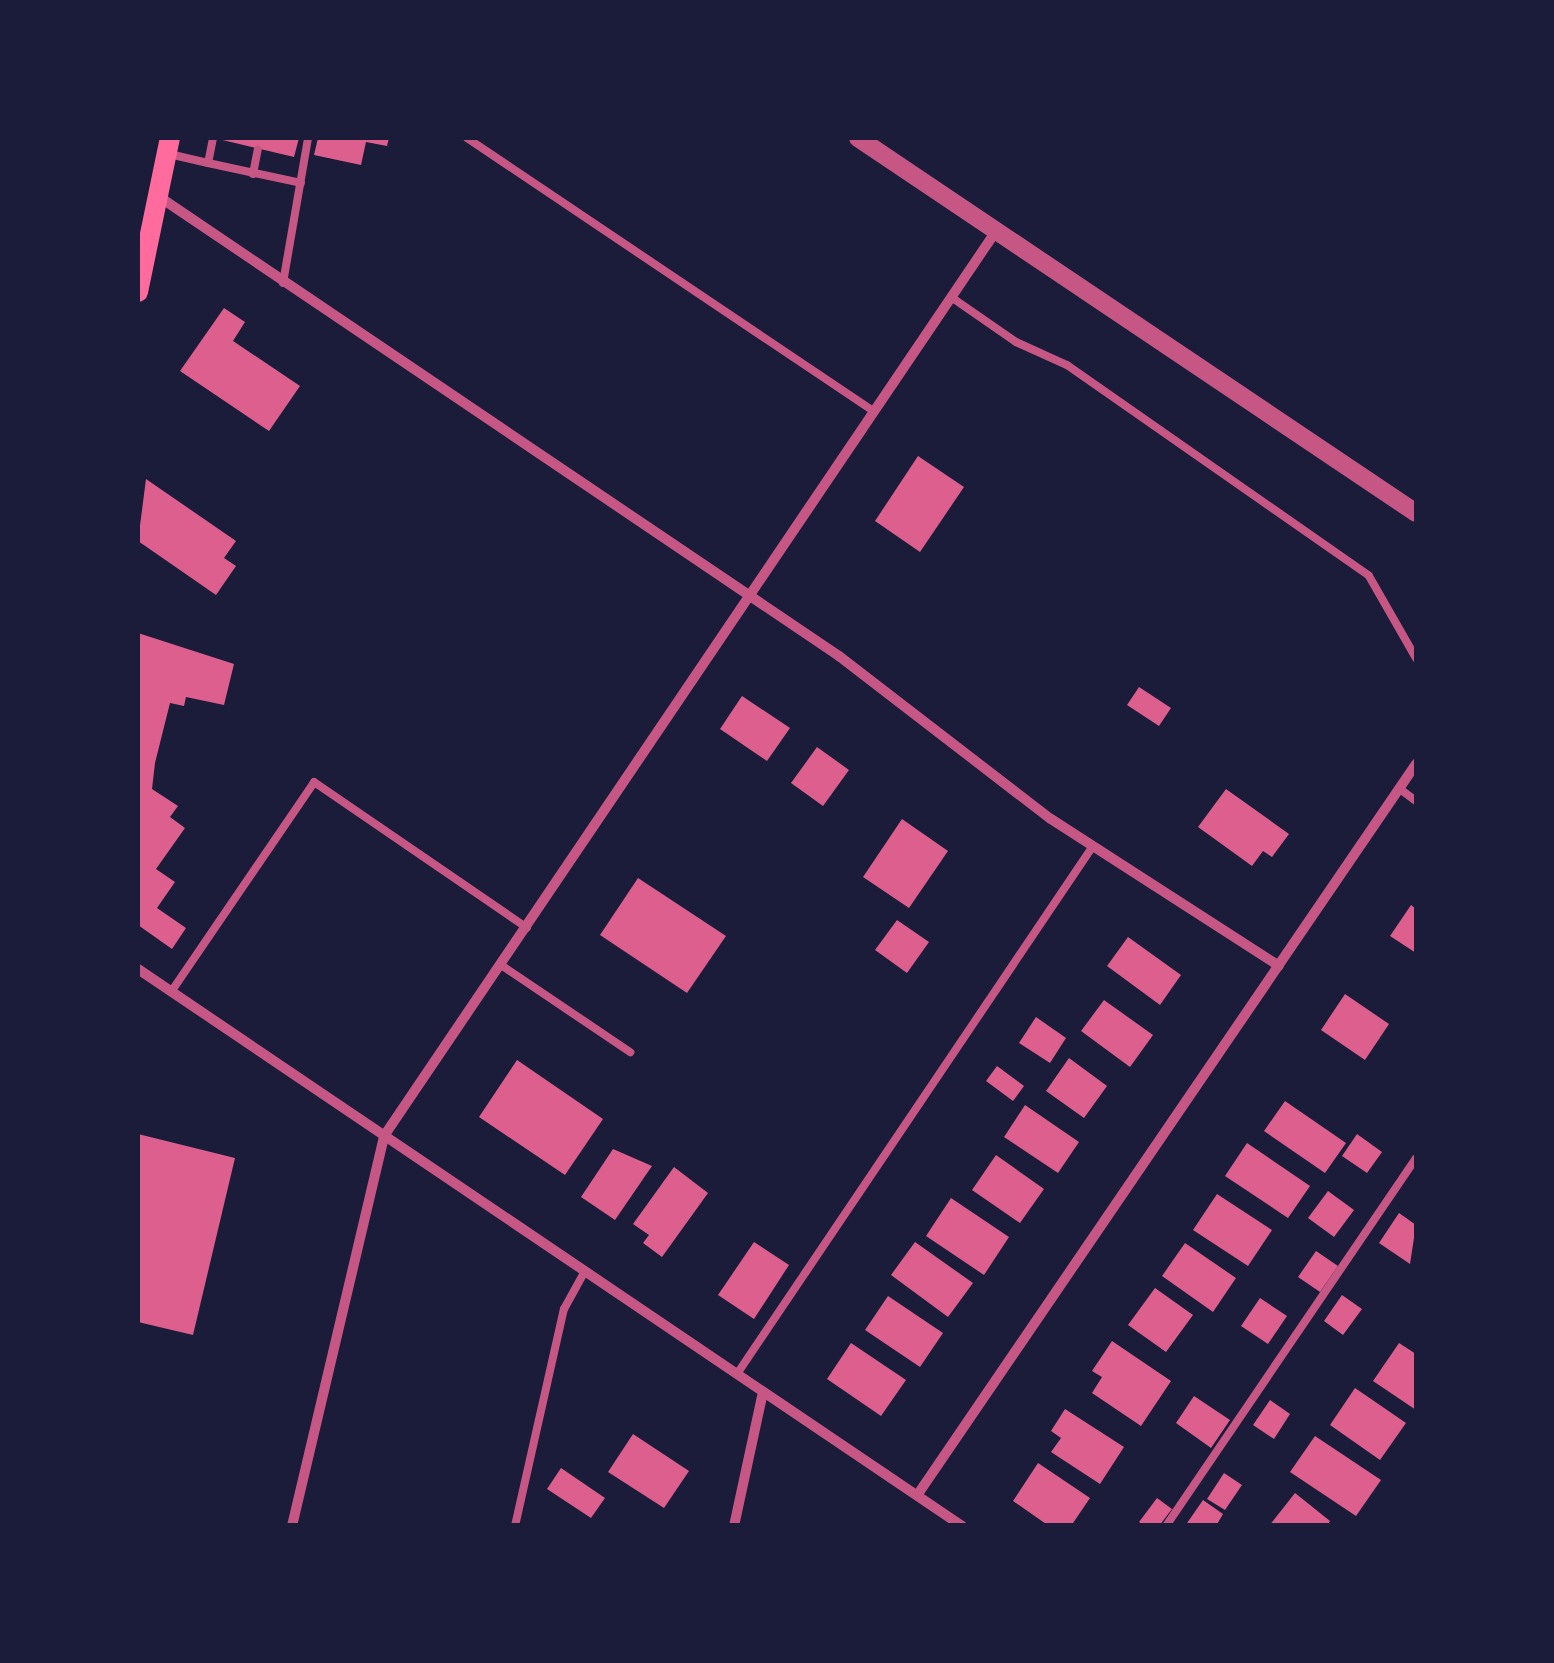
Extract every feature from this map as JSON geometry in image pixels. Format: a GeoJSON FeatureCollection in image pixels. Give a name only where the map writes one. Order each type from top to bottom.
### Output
{"type":"FeatureCollection","features":[{"type":"Feature","properties":{"kind":"main road"},"geometry":{"type":"LineString","coordinates":[[138,292],[142,243],[168,145]]}},
{"type":"Feature","properties":{"kind":"street"},"geometry":{"type":"LineString","coordinates":[[858,138],[1416,513]]}},
{"type":"Feature","properties":{"kind":"street"},"geometry":{"type":"LineString","coordinates":[[157,196],[746,598],[838,656],[971,762],[1093,846],[1279,966]]}},
{"type":"Feature","properties":{"kind":"street"},"geometry":{"type":"LineString","coordinates":[[292,1526],[384,1136],[996,231]]}},
{"type":"Feature","properties":{"kind":"street"},"geometry":{"type":"LineString","coordinates":[[918,1494],[1416,764]]}},
{"type":"Feature","properties":{"kind":"street"},"geometry":{"type":"LineString","coordinates":[[138,969],[962,1526]]}},
{"type":"Feature","properties":{"kind":"street"},"geometry":{"type":"LineString","coordinates":[[734,1526],[763,1392]]}},
{"type":"Feature","properties":{"kind":"lane"},"geometry":{"type":"LineString","coordinates":[[208,163],[213,138]]}},
{"type":"Feature","properties":{"kind":"lane"},"geometry":{"type":"LineString","coordinates":[[283,282],[308,138]]}},
{"type":"Feature","properties":{"kind":"lane"},"geometry":{"type":"LineString","coordinates":[[466,138],[874,411]]}},
{"type":"Feature","properties":{"kind":"lane"},"geometry":{"type":"LineString","coordinates":[[168,145],[208,163],[301,183]]}},
{"type":"Feature","properties":{"kind":"lane"},"geometry":{"type":"LineString","coordinates":[[254,174],[258,149]]}},
{"type":"Feature","properties":{"kind":"lane"},"geometry":{"type":"LineString","coordinates":[[951,297],[1016,342],[1066,365],[1369,576],[1416,658]]}},
{"type":"Feature","properties":{"kind":"lane"},"geometry":{"type":"LineString","coordinates":[[171,992],[314,782],[526,928]]}},
{"type":"Feature","properties":{"kind":"lane"},"geometry":{"type":"LineString","coordinates":[[1400,788],[1416,801]]}},
{"type":"Feature","properties":{"kind":"lane"},"geometry":{"type":"LineString","coordinates":[[737,1374],[1093,846]]}},
{"type":"Feature","properties":{"kind":"lane"},"geometry":{"type":"LineString","coordinates":[[501,966],[630,1052]]}},
{"type":"Feature","properties":{"kind":"lane"},"geometry":{"type":"LineString","coordinates":[[1166,1526],[1416,1158]]}},
{"type":"Feature","properties":{"kind":"lane"},"geometry":{"type":"LineString","coordinates":[[514,1526],[564,1309],[585,1271]]}},
{"type":"Feature","properties":{"kind":"building"},"geometry":{"type":"Polygon","coordinates":[[[214,138],[299,138],[294,157],[214,138]]]}},
{"type":"Feature","properties":{"kind":"building"},"geometry":{"type":"Polygon","coordinates":[[[318,138],[389,138],[387,146],[366,142],[361,165],[314,155],[318,138]]]}},
{"type":"Feature","properties":{"kind":"building"},"geometry":{"type":"Polygon","coordinates":[[[224,308],[245,322],[233,341],[300,386],[269,431],[180,371],[224,308]]]}},
{"type":"Feature","properties":{"kind":"building"},"geometry":{"type":"Polygon","coordinates":[[[918,456],[964,487],[920,552],[875,521],[918,456]]]}},
{"type":"Feature","properties":{"kind":"building"},"geometry":{"type":"Polygon","coordinates":[[[146,479],[236,541],[224,558],[236,566],[216,595],[138,541],[146,479]]]}},
{"type":"Feature","properties":{"kind":"building"},"geometry":{"type":"Polygon","coordinates":[[[138,633],[234,664],[224,705],[186,697],[184,706],[170,703],[155,763],[152,789],[178,806],[170,817],[185,828],[156,869],[175,882],[157,908],[186,928],[172,949],[138,925],[138,633]]]}},
{"type":"Feature","properties":{"kind":"building"},"geometry":{"type":"Polygon","coordinates":[[[1139,687],[1171,708],[1159,726],[1127,705],[1139,687]]]}},
{"type":"Feature","properties":{"kind":"building"},"geometry":{"type":"Polygon","coordinates":[[[742,696],[790,728],[767,761],[720,729],[742,696]]]}},
{"type":"Feature","properties":{"kind":"building"},"geometry":{"type":"Polygon","coordinates":[[[817,747],[849,770],[823,806],[791,783],[817,747]]]}},
{"type":"Feature","properties":{"kind":"building"},"geometry":{"type":"Polygon","coordinates":[[[1226,789],[1289,834],[1272,857],[1263,851],[1252,866],[1198,827],[1226,789]]]}},
{"type":"Feature","properties":{"kind":"building"},"geometry":{"type":"Polygon","coordinates":[[[902,819],[948,851],[909,908],[863,877],[902,819]]]}},
{"type":"Feature","properties":{"kind":"building"},"geometry":{"type":"Polygon","coordinates":[[[638,878],[726,936],[687,993],[600,935],[638,878]]]}},
{"type":"Feature","properties":{"kind":"building"},"geometry":{"type":"Polygon","coordinates":[[[1411,905],[1416,909],[1416,953],[1390,936],[1411,905]]]}},
{"type":"Feature","properties":{"kind":"building"},"geometry":{"type":"Polygon","coordinates":[[[897,920],[929,942],[907,973],[875,950],[897,920]]]}},
{"type":"Feature","properties":{"kind":"building"},"geometry":{"type":"Polygon","coordinates":[[[1128,937],[1181,975],[1160,1005],[1107,966],[1128,937]]]}},
{"type":"Feature","properties":{"kind":"building"},"geometry":{"type":"Polygon","coordinates":[[[1345,994],[1389,1024],[1365,1060],[1321,1030],[1345,994]]]}},
{"type":"Feature","properties":{"kind":"building"},"geometry":{"type":"Polygon","coordinates":[[[1104,1000],[1153,1035],[1130,1067],[1081,1031],[1104,1000]]]}},
{"type":"Feature","properties":{"kind":"building"},"geometry":{"type":"Polygon","coordinates":[[[1036,1017],[1066,1038],[1050,1063],[1019,1043],[1036,1017]]]}},
{"type":"Feature","properties":{"kind":"building"},"geometry":{"type":"Polygon","coordinates":[[[1069,1058],[1107,1086],[1084,1118],[1046,1091],[1069,1058]]]}},
{"type":"Feature","properties":{"kind":"building"},"geometry":{"type":"Polygon","coordinates":[[[517,1060],[603,1119],[565,1175],[479,1117],[517,1060]]]}},
{"type":"Feature","properties":{"kind":"building"},"geometry":{"type":"Polygon","coordinates":[[[997,1066],[1024,1086],[1013,1101],[986,1081],[997,1066]]]}},
{"type":"Feature","properties":{"kind":"building"},"geometry":{"type":"Polygon","coordinates":[[[1285,1101],[1346,1143],[1325,1173],[1264,1131],[1285,1101]]]}},
{"type":"Feature","properties":{"kind":"building"},"geometry":{"type":"Polygon","coordinates":[[[1025,1105],[1079,1142],[1058,1173],[1004,1137],[1025,1105]]]}},
{"type":"Feature","properties":{"kind":"building"},"geometry":{"type":"Polygon","coordinates":[[[138,1134],[235,1158],[193,1335],[138,1322],[138,1134]]]}},
{"type":"Feature","properties":{"kind":"building"},"geometry":{"type":"Polygon","coordinates":[[[1357,1134],[1382,1152],[1367,1173],[1342,1156],[1357,1134]]]}},
{"type":"Feature","properties":{"kind":"building"},"geometry":{"type":"Polygon","coordinates":[[[1247,1143],[1310,1186],[1288,1218],[1225,1176],[1247,1143]]]}},
{"type":"Feature","properties":{"kind":"building"},"geometry":{"type":"Polygon","coordinates":[[[613,1149],[652,1166],[615,1220],[581,1197],[613,1149]]]}},
{"type":"Feature","properties":{"kind":"building"},"geometry":{"type":"Polygon","coordinates":[[[996,1155],[1044,1189],[1020,1223],[972,1190],[996,1155]]]}},
{"type":"Feature","properties":{"kind":"building"},"geometry":{"type":"Polygon","coordinates":[[[674,1167],[708,1193],[662,1257],[643,1243],[649,1235],[633,1224],[674,1167]]]}},
{"type":"Feature","properties":{"kind":"building"},"geometry":{"type":"Polygon","coordinates":[[[1328,1191],[1354,1210],[1334,1237],[1308,1218],[1328,1191]]]}},
{"type":"Feature","properties":{"kind":"building"},"geometry":{"type":"Polygon","coordinates":[[[1217,1194],[1272,1230],[1248,1266],[1193,1230],[1217,1194]]]}},
{"type":"Feature","properties":{"kind":"building"},"geometry":{"type":"Polygon","coordinates":[[[951,1198],[1009,1237],[984,1275],[926,1236],[951,1198]]]}},
{"type":"Feature","properties":{"kind":"building"},"geometry":{"type":"Polygon","coordinates":[[[1399,1213],[1416,1225],[1410,1264],[1379,1243],[1399,1213]]]}},
{"type":"Feature","properties":{"kind":"building"},"geometry":{"type":"Polygon","coordinates":[[[754,1242],[789,1265],[754,1319],[718,1295],[754,1242]]]}},
{"type":"Feature","properties":{"kind":"building"},"geometry":{"type":"Polygon","coordinates":[[[915,1242],[973,1283],[948,1317],[891,1275],[915,1242]]]}},
{"type":"Feature","properties":{"kind":"building"},"geometry":{"type":"Polygon","coordinates":[[[1185,1243],[1236,1278],[1213,1312],[1162,1276],[1185,1243]]]}},
{"type":"Feature","properties":{"kind":"building"},"geometry":{"type":"Polygon","coordinates":[[[1316,1251],[1338,1266],[1320,1292],[1298,1277],[1316,1251]]]}},
{"type":"Feature","properties":{"kind":"building"},"geometry":{"type":"Polygon","coordinates":[[[1155,1288],[1193,1315],[1166,1352],[1128,1325],[1155,1288]]]}},
{"type":"Feature","properties":{"kind":"building"},"geometry":{"type":"Polygon","coordinates":[[[1342,1295],[1362,1309],[1343,1335],[1324,1321],[1342,1295]]]}},
{"type":"Feature","properties":{"kind":"building"},"geometry":{"type":"Polygon","coordinates":[[[888,1296],[943,1333],[920,1367],[865,1330],[888,1296]]]}},
{"type":"Feature","properties":{"kind":"building"},"geometry":{"type":"Polygon","coordinates":[[[1260,1298],[1287,1316],[1268,1344],[1241,1326],[1260,1298]]]}},
{"type":"Feature","properties":{"kind":"building"},"geometry":{"type":"Polygon","coordinates":[[[1112,1341],[1171,1381],[1141,1426],[1092,1393],[1102,1377],[1092,1371],[1112,1341]]]}},
{"type":"Feature","properties":{"kind":"building"},"geometry":{"type":"Polygon","coordinates":[[[851,1343],[906,1380],[881,1416],[827,1379],[851,1343]]]}},
{"type":"Feature","properties":{"kind":"building"},"geometry":{"type":"Polygon","coordinates":[[[1399,1343],[1416,1354],[1416,1410],[1373,1381],[1399,1343]]]}},
{"type":"Feature","properties":{"kind":"building"},"geometry":{"type":"Polygon","coordinates":[[[1355,1388],[1406,1423],[1380,1460],[1330,1425],[1355,1388]]]}},
{"type":"Feature","properties":{"kind":"building"},"geometry":{"type":"Polygon","coordinates":[[[1194,1396],[1230,1420],[1211,1448],[1176,1423],[1194,1396]]]}},
{"type":"Feature","properties":{"kind":"building"},"geometry":{"type":"Polygon","coordinates":[[[1270,1400],[1290,1414],[1274,1439],[1253,1425],[1270,1400]]]}},
{"type":"Feature","properties":{"kind":"building"},"geometry":{"type":"Polygon","coordinates":[[[1065,1409],[1124,1447],[1100,1484],[1051,1452],[1061,1438],[1051,1431],[1065,1409]]]}},
{"type":"Feature","properties":{"kind":"building"},"geometry":{"type":"Polygon","coordinates":[[[633,1434],[689,1471],[664,1508],[608,1472],[633,1434]]]}},
{"type":"Feature","properties":{"kind":"building"},"geometry":{"type":"Polygon","coordinates":[[[1315,1436],[1381,1480],[1356,1516],[1290,1472],[1315,1436]]]}},
{"type":"Feature","properties":{"kind":"building"},"geometry":{"type":"Polygon","coordinates":[[[1038,1463],[1090,1498],[1071,1526],[1049,1526],[1013,1501],[1038,1463]]]}},
{"type":"Feature","properties":{"kind":"building"},"geometry":{"type":"Polygon","coordinates":[[[561,1468],[605,1498],[591,1518],[547,1489],[561,1468]]]}},
{"type":"Feature","properties":{"kind":"building"},"geometry":{"type":"Polygon","coordinates":[[[1224,1473],[1242,1485],[1225,1510],[1207,1499],[1224,1473]]]}},
{"type":"Feature","properties":{"kind":"building"},"geometry":{"type":"Polygon","coordinates":[[[1295,1493],[1330,1521],[1327,1526],[1269,1526],[1295,1493]]]}},
{"type":"Feature","properties":{"kind":"building"},"geometry":{"type":"Polygon","coordinates":[[[1157,1498],[1172,1509],[1159,1526],[1144,1526],[1139,1522],[1157,1498]]]}},
{"type":"Feature","properties":{"kind":"building"},"geometry":{"type":"Polygon","coordinates":[[[1203,1500],[1223,1514],[1216,1526],[1185,1526],[1203,1500]]]}}]}
